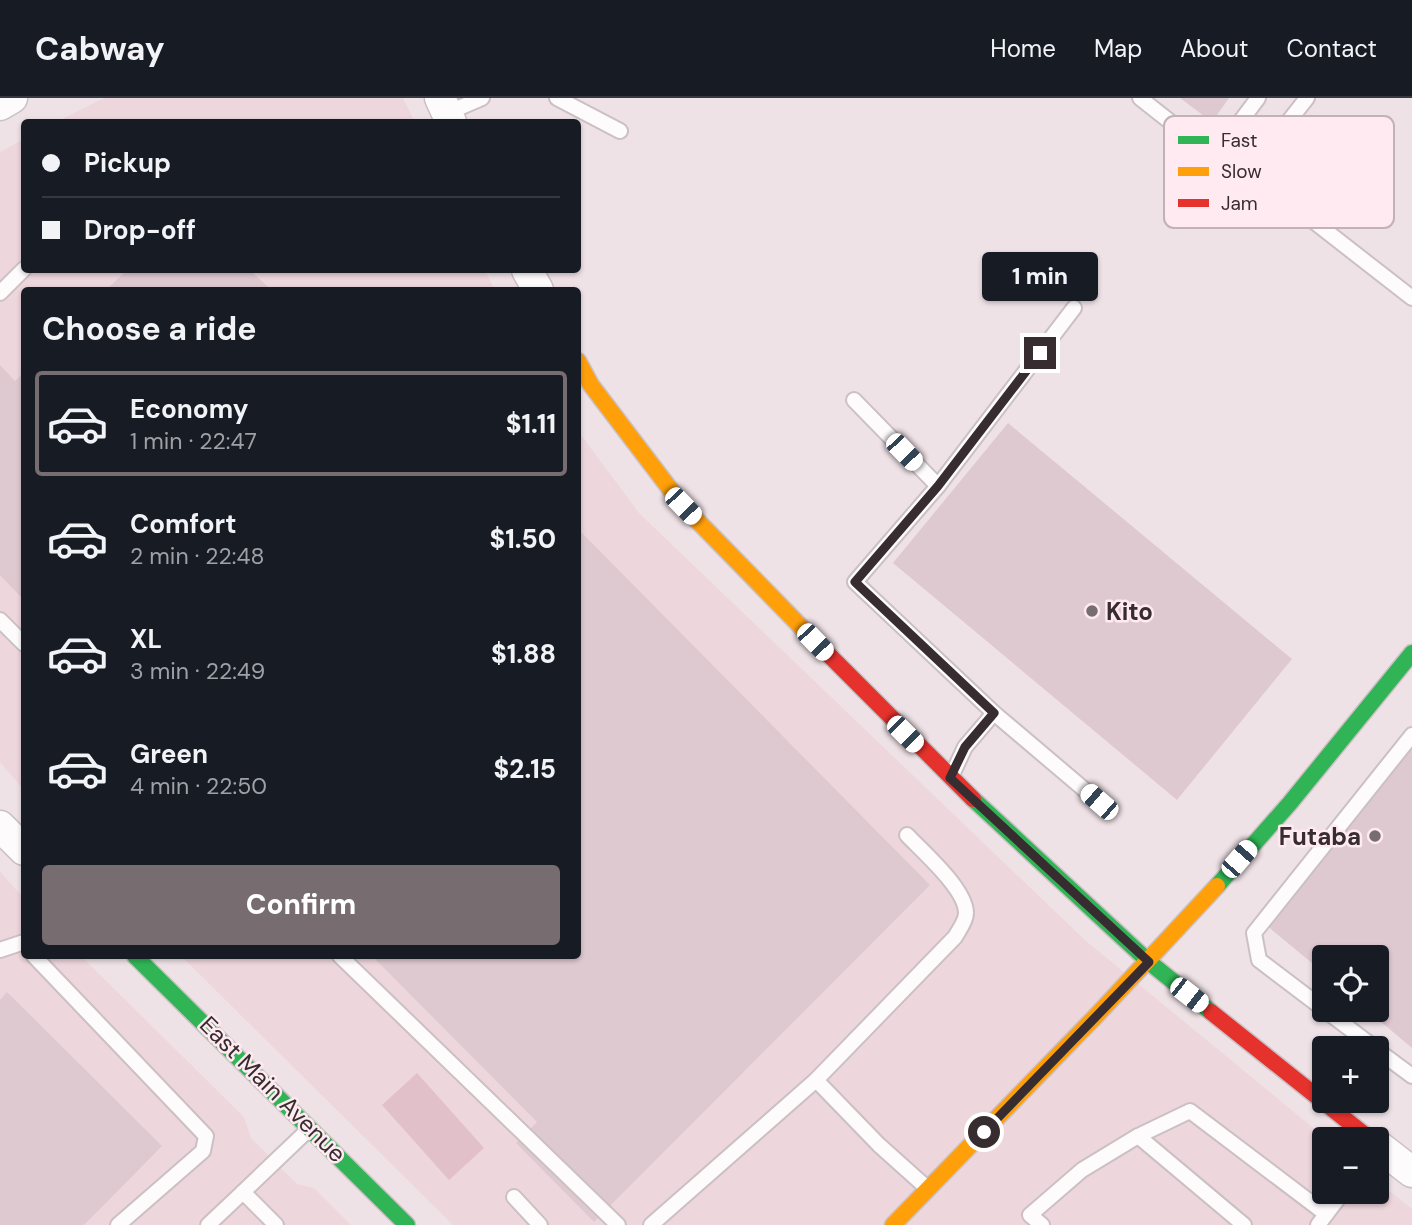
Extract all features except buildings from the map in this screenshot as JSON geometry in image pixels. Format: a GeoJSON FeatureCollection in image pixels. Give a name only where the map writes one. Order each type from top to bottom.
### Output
{"type":"FeatureCollection","features":[{"type":"Feature","properties":{"kind":"street"},"geometry":{"type":"LineString","coordinates":[[0,105],[12,98]]}},
{"type":"Feature","properties":{"kind":"street"},"geometry":{"type":"LineString","coordinates":[[581,367],[591,385],[683,506],[950,778],[1149,962],[1355,1127]]}},
{"type":"Feature","properties":{"kind":"street"},"geometry":{"type":"LineString","coordinates":[[893,1225],[910,1215],[928,1189],[1149,962],[1366,713],[1412,653]]}},
{"type":"Feature","properties":{"kind":"street"},"geometry":{"type":"LineString","coordinates":[[0,826],[21,846]]}},
{"type":"Feature","properties":{"kind":"street","name":"East Main Avenue"},"geometry":{"type":"LineString","coordinates":[[138,959],[311,1126],[407,1225]]}},
{"type":"Feature","properties":{"kind":"street"},"geometry":{"type":"LineString","coordinates":[[1389,1154],[1412,1172]]}},
{"type":"Feature","properties":{"kind":"lane"},"geometry":{"type":"LineString","coordinates":[[446,111],[482,98]]}},
{"type":"Feature","properties":{"kind":"lane"},"geometry":{"type":"LineString","coordinates":[[557,98],[621,131]]}},
{"type":"Feature","properties":{"kind":"lane"},"geometry":{"type":"LineString","coordinates":[[1140,98],[1164,117]]}},
{"type":"Feature","properties":{"kind":"lane"},"geometry":{"type":"LineString","coordinates":[[1244,116],[1258,98]]}},
{"type":"Feature","properties":{"kind":"lane"},"geometry":{"type":"LineString","coordinates":[[1293,116],[1307,98]]}},
{"type":"Feature","properties":{"kind":"lane"},"geometry":{"type":"LineString","coordinates":[[1322,228],[1412,298]]}},
{"type":"Feature","properties":{"kind":"lane"},"geometry":{"type":"LineString","coordinates":[[0,293],[21,272]]}},
{"type":"Feature","properties":{"kind":"lane"},"geometry":{"type":"LineString","coordinates":[[1074,308],[938,486],[855,582],[994,713],[1099,802]]}},
{"type":"Feature","properties":{"kind":"lane"},"geometry":{"type":"LineString","coordinates":[[854,400],[938,486]]}},
{"type":"Feature","properties":{"kind":"lane"},"geometry":{"type":"LineString","coordinates":[[0,620],[21,641]]}},
{"type":"Feature","properties":{"kind":"lane"},"geometry":{"type":"LineString","coordinates":[[950,778],[965,747],[994,713]]}},
{"type":"Feature","properties":{"kind":"lane"},"geometry":{"type":"LineString","coordinates":[[1359,1036],[1259,960],[1254,933],[1412,734]]}},
{"type":"Feature","properties":{"kind":"lane"},"geometry":{"type":"LineString","coordinates":[[651,1225],[816,1080],[955,937],[966,916],[965,903],[953,884],[907,835]]}},
{"type":"Feature","properties":{"kind":"lane"},"geometry":{"type":"LineString","coordinates":[[0,950],[21,945]]}},
{"type":"Feature","properties":{"kind":"lane"},"geometry":{"type":"LineString","coordinates":[[37,959],[206,1136],[203,1151],[118,1225]]}},
{"type":"Feature","properties":{"kind":"lane"},"geometry":{"type":"LineString","coordinates":[[343,959],[618,1225]]}},
{"type":"Feature","properties":{"kind":"lane"},"geometry":{"type":"LineString","coordinates":[[1389,1059],[1412,1076]]}},
{"type":"Feature","properties":{"kind":"lane"},"geometry":{"type":"LineString","coordinates":[[816,1080],[879,1145],[928,1189]]}},
{"type":"Feature","properties":{"kind":"lane"},"geometry":{"type":"LineString","coordinates":[[1042,1225],[1030,1215],[1082,1170],[1138,1136],[1190,1111],[1322,1220],[1334,1204]]}},
{"type":"Feature","properties":{"kind":"lane"},"geometry":{"type":"LineString","coordinates":[[208,1225],[311,1126]]}},
{"type":"Feature","properties":{"kind":"lane"},"geometry":{"type":"LineString","coordinates":[[1138,1136],[1244,1225]]}},
{"type":"Feature","properties":{"kind":"lane"},"geometry":{"type":"LineString","coordinates":[[243,1192],[276,1225]]}},
{"type":"Feature","properties":{"kind":"lane"},"geometry":{"type":"LineString","coordinates":[[514,1197],[540,1225]]}},
{"type":"Feature","properties":{"kind":"shaded area"},"geometry":{"type":"Polygon","coordinates":[[[104,98],[403,98],[414,119],[62,119],[104,98]]]}},
{"type":"Feature","properties":{"kind":"shaded area"},"geometry":{"type":"Polygon","coordinates":[[[21,141],[21,273],[486,273],[494,287],[21,287],[21,786],[0,762],[0,152],[21,141]]]}},
{"type":"Feature","properties":{"kind":"shaded area"},"geometry":{"type":"Polygon","coordinates":[[[581,435],[640,514],[1086,941],[1312,1127],[1312,1204],[1389,1204],[1389,1191],[1412,1209],[1412,1225],[453,1225],[184,959],[581,959],[581,435]]]}},
{"type":"Feature","properties":{"kind":"shaded area"},"geometry":{"type":"Polygon","coordinates":[[[0,871],[21,896],[21,959],[84,959],[244,1117],[251,1138],[297,1184],[314,1188],[351,1225],[0,1225],[0,871]]]}},
{"type":"Feature","properties":{"kind":"shaded area"},"geometry":{"type":"Polygon","coordinates":[[[417,1073],[484,1148],[449,1180],[382,1105],[417,1073]]]}},
{"type":"Feature","properties":{"kind":"traffic: fast"},"geometry":{"type":"LineString","coordinates":[[1217,886],[1290,803],[1412,653]]}},
{"type":"Feature","properties":{"kind":"traffic: fast"},"geometry":{"type":"LineString","coordinates":[[973,799],[1149,962],[1211,1012]]}},
{"type":"Feature","properties":{"kind":"traffic: fast"},"geometry":{"type":"LineString","coordinates":[[138,959],[407,1225]]}},
{"type":"Feature","properties":{"kind":"traffic: slow"},"geometry":{"type":"LineString","coordinates":[[581,367],[591,385],[683,506],[811,637]]}},
{"type":"Feature","properties":{"kind":"traffic: slow"},"geometry":{"type":"LineString","coordinates":[[893,1225],[1095,1017],[1217,886]]}},
{"type":"Feature","properties":{"kind":"traffic: jam"},"geometry":{"type":"LineString","coordinates":[[811,637],[973,799]]}},
{"type":"Feature","properties":{"kind":"traffic: jam"},"geometry":{"type":"LineString","coordinates":[[1211,1012],[1355,1127]]}},
{"type":"Feature","properties":{"kind":"place","name":"Kito"},"geometry":{"type":"Point","coordinates":[1092,611]}},
{"type":"Feature","properties":{"kind":"place","name":"Futaba"},"geometry":{"type":"Point","coordinates":[1375,836]}},
{"type":"Feature","properties":{"kind":"route"},"geometry":{"type":"LineString","coordinates":[[984,1132],[1149,962],[950,778],[965,747],[994,713],[855,582],[938,486],[1040,353]]}}]}
